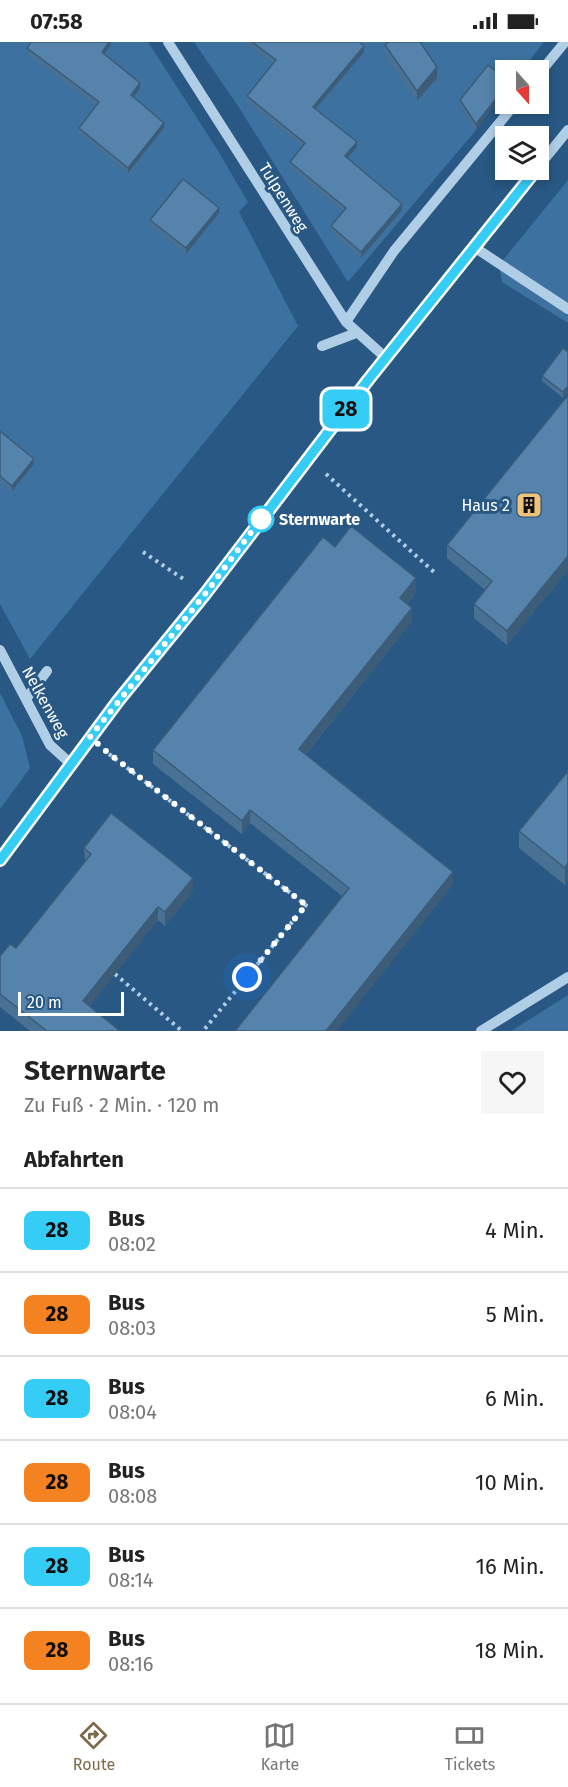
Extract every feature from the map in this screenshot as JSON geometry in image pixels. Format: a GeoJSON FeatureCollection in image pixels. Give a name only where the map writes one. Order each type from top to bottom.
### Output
{"type":"FeatureCollection","features":[{"type":"Feature","properties":{"kind":"street","name":"Tulpenweg"},"geometry":{"type":"LineString","coordinates":[[168,42],[346,322],[386,358]]}},
{"type":"Feature","properties":{"kind":"street"},"geometry":{"type":"LineString","coordinates":[[549,62],[566,42]]}},
{"type":"Feature","properties":{"kind":"street"},"geometry":{"type":"LineString","coordinates":[[346,322],[394,251],[507,114]]}},
{"type":"Feature","properties":{"kind":"street"},"geometry":{"type":"LineString","coordinates":[[549,153],[568,130]]}},
{"type":"Feature","properties":{"kind":"street"},"geometry":{"type":"LineString","coordinates":[[0,860],[90,737],[205,594],[299,468],[527,180]]}},
{"type":"Feature","properties":{"kind":"street"},"geometry":{"type":"LineString","coordinates":[[474,247],[568,309]]}},
{"type":"Feature","properties":{"kind":"street"},"geometry":{"type":"LineString","coordinates":[[322,346],[356,333]]}},
{"type":"Feature","properties":{"kind":"street","name":"Nelkenweg"},"geometry":{"type":"LineString","coordinates":[[0,650],[50,745],[71,764]]}},
{"type":"Feature","properties":{"kind":"street"},"geometry":{"type":"LineString","coordinates":[[26,699],[47,671]]}},
{"type":"Feature","properties":{"kind":"street"},"geometry":{"type":"LineString","coordinates":[[481,1031],[568,977]]}},
{"type":"Feature","properties":{"kind":"path"},"geometry":{"type":"LineString","coordinates":[[333,482],[435,573]]}},
{"type":"Feature","properties":{"kind":"path"},"geometry":{"type":"LineString","coordinates":[[143,552],[186,581]]}},
{"type":"Feature","properties":{"kind":"path"},"geometry":{"type":"LineString","coordinates":[[90,737],[306,905],[203,1031]]}},
{"type":"Feature","properties":{"kind":"path"},"geometry":{"type":"LineString","coordinates":[[115,974],[183,1031]]}},
{"type":"Feature","properties":{"kind":"shaded area"},"geometry":{"type":"Polygon","coordinates":[[[0,42],[148,42],[217,149],[248,202],[239,212],[298,326],[30,659],[0,604],[0,42]]]}},
{"type":"Feature","properties":{"kind":"shaded area"},"geometry":{"type":"Polygon","coordinates":[[[194,42],[544,42],[530,60],[495,60],[495,104],[348,282],[238,106],[194,42]]]}},
{"type":"Feature","properties":{"kind":"shaded area"},"geometry":{"type":"Polygon","coordinates":[[[568,180],[568,323],[502,282],[499,265],[568,180]]]}},
{"type":"Feature","properties":{"kind":"shaded area"},"geometry":{"type":"Polygon","coordinates":[[[0,693],[22,736],[30,768],[0,809],[0,693]]]}},
{"type":"Feature","properties":{"kind":"shaded area"},"geometry":{"type":"Polygon","coordinates":[[[568,995],[568,1031],[511,1031],[568,995]]]}},
{"type":"Feature","properties":{"kind":"building"},"geometry":{"type":"Polygon","coordinates":[[[31,42],[109,42],[102,52],[140,83],[131,95],[164,123],[128,168],[79,128],[99,102],[27,48],[31,42]]]}},
{"type":"Feature","properties":{"kind":"building"},"geometry":{"type":"Polygon","coordinates":[[[252,42],[359,42],[364,46],[313,107],[357,142],[345,156],[402,204],[361,252],[331,226],[346,208],[290,162],[305,143],[247,96],[276,60],[252,42]]]}},
{"type":"Feature","properties":{"kind":"building"},"geometry":{"type":"Polygon","coordinates":[[[389,42],[420,42],[437,67],[417,91],[385,45],[389,42]]]}},
{"type":"Feature","properties":{"kind":"building"},"geometry":{"type":"Polygon","coordinates":[[[488,65],[495,70],[495,100],[476,124],[460,100],[488,65]]]}},
{"type":"Feature","properties":{"kind":"building"},"geometry":{"type":"Polygon","coordinates":[[[183,179],[219,208],[186,248],[150,220],[183,179]]]}},
{"type":"Feature","properties":{"kind":"building"},"geometry":{"type":"Polygon","coordinates":[[[563,348],[568,352],[568,386],[563,392],[542,376],[563,348]]]}},
{"type":"Feature","properties":{"kind":"building","name":"Haus 2"},"geometry":{"type":"Polygon","coordinates":[[[568,395],[568,556],[507,631],[474,604],[492,581],[447,545],[568,395]]]}},
{"type":"Feature","properties":{"kind":"building"},"geometry":{"type":"Polygon","coordinates":[[[0,431],[34,459],[12,486],[0,476],[0,431]]]}},
{"type":"Feature","properties":{"kind":"building"},"geometry":{"type":"Polygon","coordinates":[[[351,526],[416,578],[400,598],[412,608],[299,749],[453,872],[326,1031],[235,1031],[349,888],[250,810],[242,821],[153,750],[323,537],[335,547],[351,526]]]}},
{"type":"Feature","properties":{"kind":"building"},"geometry":{"type":"Polygon","coordinates":[[[568,771],[568,863],[565,868],[519,831],[568,771]]]}},
{"type":"Feature","properties":{"kind":"building"},"geometry":{"type":"Polygon","coordinates":[[[111,813],[193,878],[165,912],[158,907],[83,1001],[120,1031],[47,1031],[0,994],[0,956],[10,944],[16,948],[91,854],[84,848],[111,813]]]}},
{"type":"Feature","properties":{"kind":"bus line","name":"28"},"geometry":{"type":"LineString","coordinates":[[0,860],[90,737],[205,594],[368,380],[528,180]]}},
{"type":"Feature","properties":{"kind":"place","name":"Haus 2"},"geometry":{"type":"Point","coordinates":[529,505]}},
{"type":"Feature","properties":{"kind":"place","name":"Sternwarte"},"geometry":{"type":"Point","coordinates":[261,519]}},
{"type":"Feature","properties":{"kind":"route"},"geometry":{"type":"LineString","coordinates":[[247,977],[306,905],[90,737],[205,594],[261,519]]}}]}
